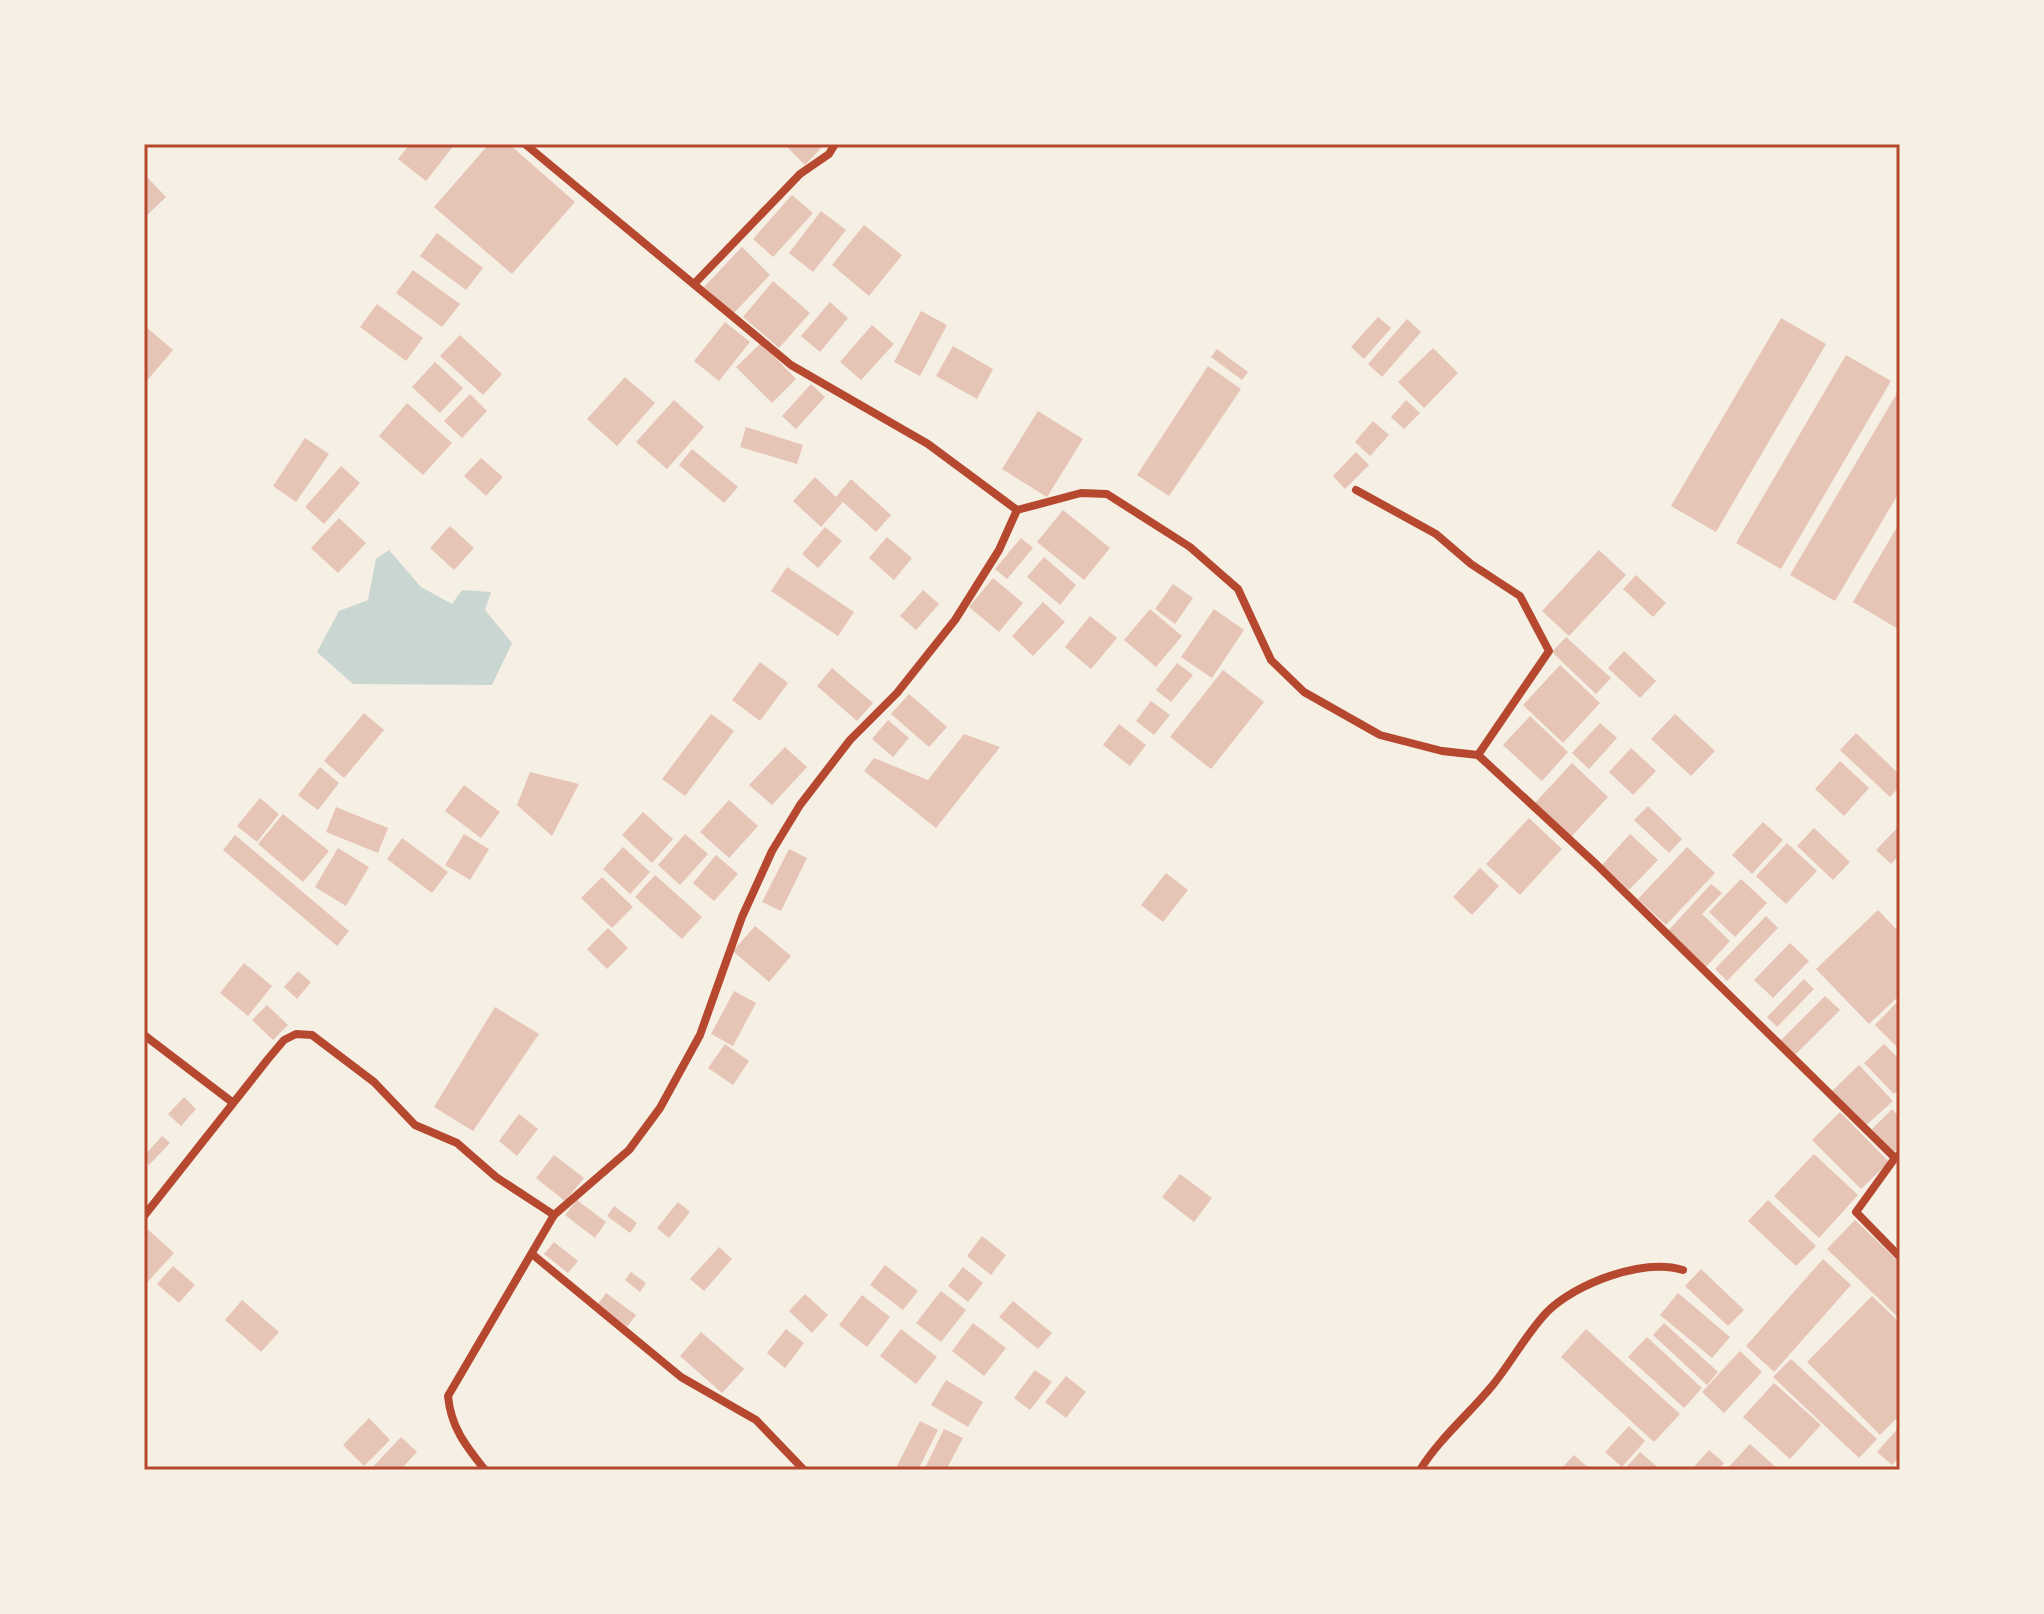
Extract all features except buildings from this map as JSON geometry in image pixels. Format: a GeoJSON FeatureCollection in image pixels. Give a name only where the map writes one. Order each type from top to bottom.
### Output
{"type":"FeatureCollection","features":[{"type":"Feature","properties":{"kind":"street"},"geometry":{"type":"LineString","coordinates":[[525,144],[791,365],[846,393],[928,444],[1017,510]]}},
{"type":"Feature","properties":{"kind":"street"},"geometry":{"type":"LineString","coordinates":[[694,284],[800,174],[829,154],[835,144]]}},
{"type":"Feature","properties":{"kind":"street"},"geometry":{"type":"LineString","coordinates":[[1356,490],[1436,534],[1471,564],[1520,596],[1549,651],[1478,755]]}},
{"type":"Feature","properties":{"kind":"street"},"geometry":{"type":"LineString","coordinates":[[1017,510],[1081,493],[1107,494],[1190,547],[1238,589],[1271,660],[1304,692],[1380,735],[1442,751],[1478,755],[1596,864],[1897,1156],[1856,1212],[1900,1257]]}},
{"type":"Feature","properties":{"kind":"street"},"geometry":{"type":"LineString","coordinates":[[485,1470],[460,1438],[450,1418],[448,1396],[554,1215],[629,1150],[660,1108],[700,1035],[742,917],[793,817],[850,740],[897,693],[955,620],[999,550],[1017,510]]}},
{"type":"Feature","properties":{"kind":"street"},"geometry":{"type":"LineString","coordinates":[[144,1216],[232,1102],[284,1040],[296,1034],[312,1035],[374,1082],[415,1125],[457,1143],[496,1177],[554,1215]]}},
{"type":"Feature","properties":{"kind":"street"},"geometry":{"type":"LineString","coordinates":[[144,1035],[232,1102]]}},
{"type":"Feature","properties":{"kind":"street"},"geometry":{"type":"LineString","coordinates":[[532,1254],[681,1377],[756,1420],[804,1470]]}},
{"type":"Feature","properties":{"kind":"street"},"geometry":{"type":"LineString","coordinates":[[1420,1470],[1492,1386],[1548,1311],[1601,1279],[1636,1269],[1669,1266],[1683,1270]]}},
{"type":"Feature","properties":{"kind":"shaded area"},"geometry":{"type":"Polygon","coordinates":[[[389,550],[421,587],[452,604],[462,590],[491,592],[485,610],[512,643],[492,685],[353,684],[317,652],[339,611],[368,600],[376,559],[389,550]]]}}]}
